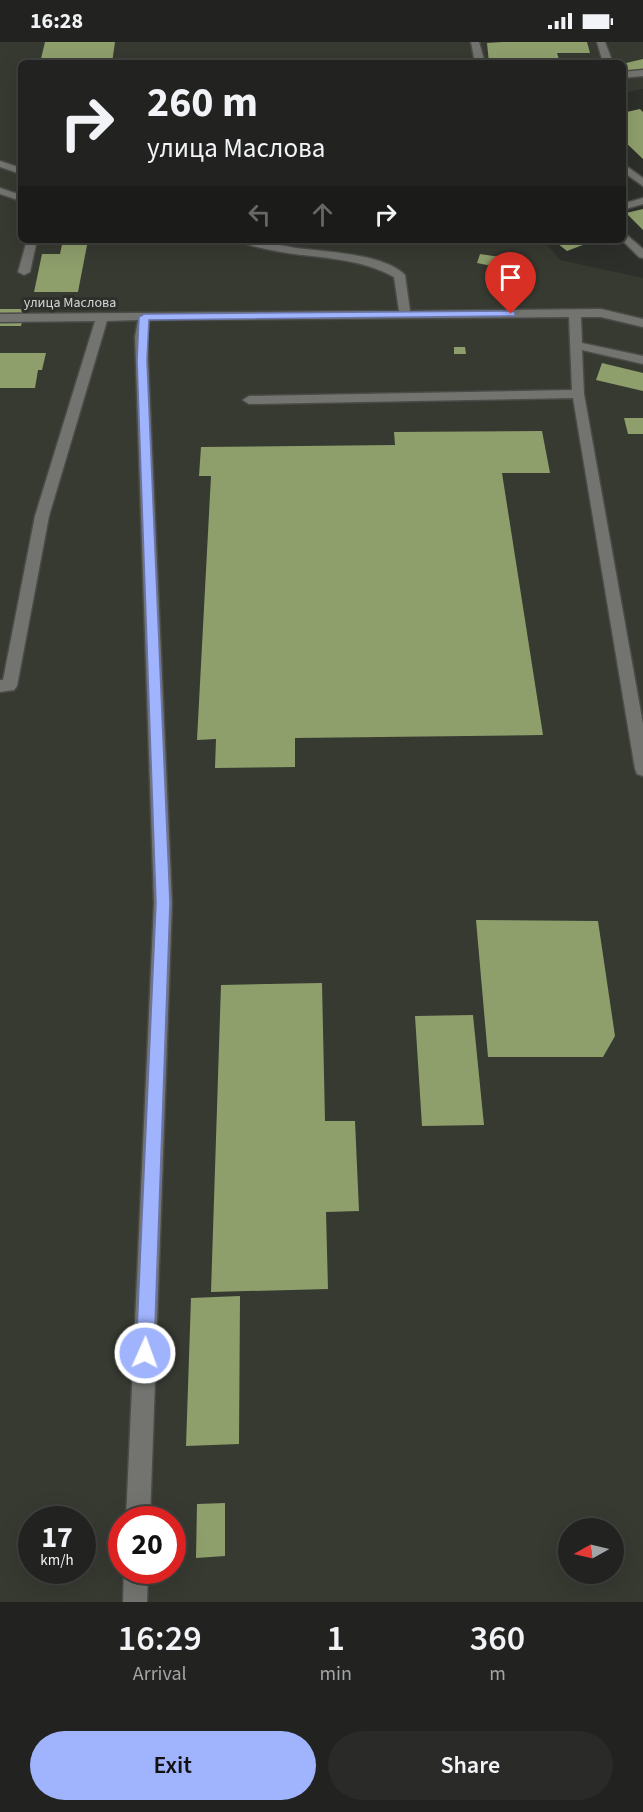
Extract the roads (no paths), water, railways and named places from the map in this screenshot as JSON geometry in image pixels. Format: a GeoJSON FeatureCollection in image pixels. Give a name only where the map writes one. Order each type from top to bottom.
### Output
{"type":"FeatureCollection","features":[{"type":"Feature","properties":{"kind":"lane"},"geometry":{"type":"LineString","coordinates":[[476,42],[479,60]]}},
{"type":"Feature","properties":{"kind":"lane"},"geometry":{"type":"LineString","coordinates":[[601,42],[607,60]]}},
{"type":"Feature","properties":{"kind":"lane"},"geometry":{"type":"LineString","coordinates":[[626,75],[643,73]]}},
{"type":"Feature","properties":{"kind":"lane"},"geometry":{"type":"LineString","coordinates":[[0,164],[18,170]]}},
{"type":"Feature","properties":{"kind":"lane"},"geometry":{"type":"LineString","coordinates":[[626,168],[643,183]]}},
{"type":"Feature","properties":{"kind":"lane"},"geometry":{"type":"LineString","coordinates":[[0,191],[18,197]]}},
{"type":"Feature","properties":{"kind":"lane"},"geometry":{"type":"LineString","coordinates":[[626,206],[643,201]]}},
{"type":"Feature","properties":{"kind":"lane"},"geometry":{"type":"LineString","coordinates":[[626,238],[643,255]]}},
{"type":"Feature","properties":{"kind":"lane"},"geometry":{"type":"LineString","coordinates":[[24,272],[31,243]]}},
{"type":"Feature","properties":{"kind":"lane"},"geometry":{"type":"LineString","coordinates":[[260,243],[391,269],[399,275],[405,315]]}},
{"type":"Feature","properties":{"kind":"lane"},"geometry":{"type":"LineString","coordinates":[[575,314],[578,394],[643,769]]}},
{"type":"Feature","properties":{"kind":"lane","name":"улица Маслова"},"geometry":{"type":"LineString","coordinates":[[0,318],[601,314],[643,322]]}},
{"type":"Feature","properties":{"kind":"lane"},"geometry":{"type":"LineString","coordinates":[[139,1506],[163,903],[142,349],[144,317]]}},
{"type":"Feature","properties":{"kind":"lane"},"geometry":{"type":"LineString","coordinates":[[0,686],[9,686],[42,516],[102,318]]}},
{"type":"Feature","properties":{"kind":"lane"},"geometry":{"type":"LineString","coordinates":[[576,345],[643,360]]}},
{"type":"Feature","properties":{"kind":"lane"},"geometry":{"type":"LineString","coordinates":[[249,400],[578,394]]}},
{"type":"Feature","properties":{"kind":"lane"},"geometry":{"type":"LineString","coordinates":[[135,1602],[136,1584]]}}]}
